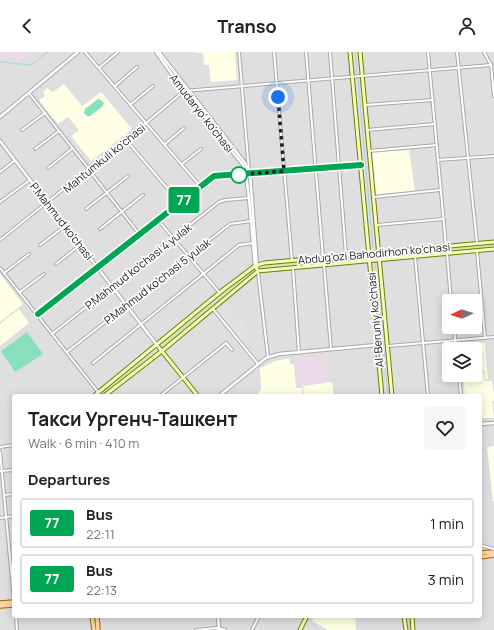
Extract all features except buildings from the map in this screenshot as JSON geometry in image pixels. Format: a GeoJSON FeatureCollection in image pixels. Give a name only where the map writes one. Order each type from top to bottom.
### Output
{"type":"FeatureCollection","features":[{"type":"Feature","properties":{"kind":"main road","name":"Al-Beruniy ko’chasi"},"geometry":{"type":"LineString","coordinates":[[350,52],[382,394]]}},
{"type":"Feature","properties":{"kind":"main road","name":"Al-Beruniy ko’chasi"},"geometry":{"type":"LineString","coordinates":[[360,52],[392,394]]}},
{"type":"Feature","properties":{"kind":"main road","name":"Abdug’ozi Bahodirhon ko’chasi"},"geometry":{"type":"LineString","coordinates":[[98,393],[256,265],[323,257],[494,242]]}},
{"type":"Feature","properties":{"kind":"main road","name":"Abdug’ozi Bahodirhon ko’chasi"},"geometry":{"type":"LineString","coordinates":[[258,270],[494,249]]}},
{"type":"Feature","properties":{"kind":"main road"},"geometry":{"type":"LineString","coordinates":[[107,394],[213,309],[258,270],[256,265]]}},
{"type":"Feature","properties":{"kind":"main road","name":"P.Mahmud ko'chasi"},"geometry":{"type":"LineString","coordinates":[[157,345],[196,394]]}},
{"type":"Feature","properties":{"kind":"main road"},"geometry":{"type":"LineString","coordinates":[[482,553],[494,552]]}},
{"type":"Feature","properties":{"kind":"main road"},"geometry":{"type":"LineString","coordinates":[[482,557],[494,555]]}},
{"type":"Feature","properties":{"kind":"main road"},"geometry":{"type":"LineString","coordinates":[[0,603],[12,601]]}},
{"type":"Feature","properties":{"kind":"main road"},"geometry":{"type":"LineString","coordinates":[[0,606],[12,605]]}},
{"type":"Feature","properties":{"kind":"main road"},"geometry":{"type":"LineString","coordinates":[[92,618],[94,630]]}},
{"type":"Feature","properties":{"kind":"main road"},"geometry":{"type":"LineString","coordinates":[[97,618],[98,630]]}},
{"type":"Feature","properties":{"kind":"main road"},"geometry":{"type":"LineString","coordinates":[[300,630],[306,618]]}},
{"type":"Feature","properties":{"kind":"main road"},"geometry":{"type":"LineString","coordinates":[[404,618],[406,630]]}},
{"type":"Feature","properties":{"kind":"main road"},"geometry":{"type":"LineString","coordinates":[[412,618],[413,630]]}},
{"type":"Feature","properties":{"kind":"street"},"geometry":{"type":"LineString","coordinates":[[0,117],[78,52]]}},
{"type":"Feature","properties":{"kind":"street"},"geometry":{"type":"LineString","coordinates":[[85,52],[200,186]]}},
{"type":"Feature","properties":{"kind":"street"},"geometry":{"type":"LineString","coordinates":[[99,68],[118,52]]}},
{"type":"Feature","properties":{"kind":"street","name":"Amudaryo' ko'chasi"},"geometry":{"type":"LineString","coordinates":[[156,52],[245,163],[248,174]]}},
{"type":"Feature","properties":{"kind":"street","name":"Amudaryo' ko'chasi"},"geometry":{"type":"LineString","coordinates":[[159,52],[186,91]]}},
{"type":"Feature","properties":{"kind":"street"},"geometry":{"type":"LineString","coordinates":[[238,52],[242,85],[256,265]]}},
{"type":"Feature","properties":{"kind":"street"},"geometry":{"type":"LineString","coordinates":[[274,52],[292,260]]}},
{"type":"Feature","properties":{"kind":"street"},"geometry":{"type":"LineString","coordinates":[[306,52],[323,257]]}},
{"type":"Feature","properties":{"kind":"street"},"geometry":{"type":"LineString","coordinates":[[330,52],[346,255]]}},
{"type":"Feature","properties":{"kind":"street"},"geometry":{"type":"LineString","coordinates":[[428,52],[446,246]]}},
{"type":"Feature","properties":{"kind":"street"},"geometry":{"type":"LineString","coordinates":[[457,52],[477,243]]}},
{"type":"Feature","properties":{"kind":"street"},"geometry":{"type":"LineString","coordinates":[[484,52],[491,65],[494,96]]}},
{"type":"Feature","properties":{"kind":"street"},"geometry":{"type":"LineString","coordinates":[[186,91],[276,82],[491,65]]}},
{"type":"Feature","properties":{"kind":"street"},"geometry":{"type":"LineString","coordinates":[[114,86],[137,67]]}},
{"type":"Feature","properties":{"kind":"street"},"geometry":{"type":"LineString","coordinates":[[130,105],[153,86]]}},
{"type":"Feature","properties":{"kind":"street","name":"Mahtumkuli ko'chasi"},"geometry":{"type":"LineString","coordinates":[[0,240],[186,91]]}},
{"type":"Feature","properties":{"kind":"street"},"geometry":{"type":"LineString","coordinates":[[29,93],[140,235]]}},
{"type":"Feature","properties":{"kind":"street"},"geometry":{"type":"LineString","coordinates":[[365,105],[433,100]]}},
{"type":"Feature","properties":{"kind":"street"},"geometry":{"type":"LineString","coordinates":[[22,130],[45,113]]}},
{"type":"Feature","properties":{"kind":"street"},"geometry":{"type":"LineString","coordinates":[[367,130],[435,124]]}},
{"type":"Feature","properties":{"kind":"street"},"geometry":{"type":"LineString","coordinates":[[165,144],[184,128]]}},
{"type":"Feature","properties":{"kind":"street"},"geometry":{"type":"LineString","coordinates":[[35,149],[59,131]]}},
{"type":"Feature","properties":{"kind":"street"},"geometry":{"type":"LineString","coordinates":[[126,140],[180,203]]}},
{"type":"Feature","properties":{"kind":"street","name":"P.Mahmud ko'chasi"},"geometry":{"type":"LineString","coordinates":[[0,141],[157,345]]}},
{"type":"Feature","properties":{"kind":"street"},"geometry":{"type":"LineString","coordinates":[[369,151],[437,145]]}},
{"type":"Feature","properties":{"kind":"street"},"geometry":{"type":"LineString","coordinates":[[48,168],[73,148]]}},
{"type":"Feature","properties":{"kind":"street"},"geometry":{"type":"LineString","coordinates":[[182,164],[201,149]]}},
{"type":"Feature","properties":{"kind":"street"},"geometry":{"type":"LineString","coordinates":[[438,160],[494,156]]}},
{"type":"Feature","properties":{"kind":"street"},"geometry":{"type":"LineString","coordinates":[[0,172],[14,160]]}},
{"type":"Feature","properties":{"kind":"street"},"geometry":{"type":"LineString","coordinates":[[38,314],[214,176],[361,165]]}},
{"type":"Feature","properties":{"kind":"street"},"geometry":{"type":"LineString","coordinates":[[248,174],[256,265]]}},
{"type":"Feature","properties":{"kind":"street"},"geometry":{"type":"LineString","coordinates":[[86,209],[128,176]]}},
{"type":"Feature","properties":{"kind":"street"},"geometry":{"type":"LineString","coordinates":[[0,202],[30,180]]}},
{"type":"Feature","properties":{"kind":"street"},"geometry":{"type":"LineString","coordinates":[[374,197],[441,190]]}},
{"type":"Feature","properties":{"kind":"street"},"geometry":{"type":"LineString","coordinates":[[100,229],[143,195]]}},
{"type":"Feature","properties":{"kind":"street","name":"P.Mahmud ko'chasi 4 yulak"},"geometry":{"type":"LineString","coordinates":[[52,334],[219,202],[249,198]]}},
{"type":"Feature","properties":{"kind":"street"},"geometry":{"type":"LineString","coordinates":[[377,225],[443,219]]}},
{"type":"Feature","properties":{"kind":"street"},"geometry":{"type":"LineString","coordinates":[[158,220],[220,293]]}},
{"type":"Feature","properties":{"kind":"street","name":"P.Mahmud ko'chasi 5 yulak"},"geometry":{"type":"LineString","coordinates":[[67,352],[230,224],[251,221]]}},
{"type":"Feature","properties":{"kind":"street"},"geometry":{"type":"LineString","coordinates":[[40,245],[65,226]]}},
{"type":"Feature","properties":{"kind":"street"},"geometry":{"type":"LineString","coordinates":[[93,363],[239,245],[253,243]]}},
{"type":"Feature","properties":{"kind":"street"},"geometry":{"type":"LineString","coordinates":[[56,264],[80,245]]}},
{"type":"Feature","properties":{"kind":"street"},"geometry":{"type":"LineString","coordinates":[[477,250],[485,338]]}},
{"type":"Feature","properties":{"kind":"street"},"geometry":{"type":"LineString","coordinates":[[447,253],[450,294]]}},
{"type":"Feature","properties":{"kind":"street"},"geometry":{"type":"LineString","coordinates":[[4,273],[30,254]]}},
{"type":"Feature","properties":{"kind":"street"},"geometry":{"type":"LineString","coordinates":[[415,256],[428,394]]}},
{"type":"Feature","properties":{"kind":"street"},"geometry":{"type":"LineString","coordinates":[[324,264],[331,350]]}},
{"type":"Feature","properties":{"kind":"street"},"geometry":{"type":"LineString","coordinates":[[293,267],[299,353]]}},
{"type":"Feature","properties":{"kind":"street"},"geometry":{"type":"LineString","coordinates":[[0,268],[38,314],[98,393]]}},
{"type":"Feature","properties":{"kind":"street"},"geometry":{"type":"LineString","coordinates":[[258,270],[268,357]]}},
{"type":"Feature","properties":{"kind":"street"},"geometry":{"type":"LineString","coordinates":[[20,292],[44,274]]}},
{"type":"Feature","properties":{"kind":"street"},"geometry":{"type":"LineString","coordinates":[[213,309],[258,364]]}},
{"type":"Feature","properties":{"kind":"street"},"geometry":{"type":"LineString","coordinates":[[455,334],[455,340]]}},
{"type":"Feature","properties":{"kind":"street"},"geometry":{"type":"LineString","coordinates":[[388,346],[494,337]]}},
{"type":"Feature","properties":{"kind":"street"},"geometry":{"type":"LineString","coordinates":[[163,394],[226,343],[232,350]]}},
{"type":"Feature","properties":{"kind":"street"},"geometry":{"type":"LineString","coordinates":[[221,394],[268,357],[279,354],[377,345]]}},
{"type":"Feature","properties":{"kind":"street"},"geometry":{"type":"LineString","coordinates":[[460,382],[461,394]]}},
{"type":"Feature","properties":{"kind":"street"},"geometry":{"type":"LineString","coordinates":[[482,424],[494,423]]}},
{"type":"Feature","properties":{"kind":"street"},"geometry":{"type":"LineString","coordinates":[[0,447],[12,446]]}},
{"type":"Feature","properties":{"kind":"street"},"geometry":{"type":"LineString","coordinates":[[0,452],[12,580]]}},
{"type":"Feature","properties":{"kind":"street"},"geometry":{"type":"LineString","coordinates":[[1,471],[12,470]]}},
{"type":"Feature","properties":{"kind":"street"},"geometry":{"type":"LineString","coordinates":[[4,495],[12,494]]}},
{"type":"Feature","properties":{"kind":"street"},"geometry":{"type":"LineString","coordinates":[[0,518],[12,516]]}},
{"type":"Feature","properties":{"kind":"street"},"geometry":{"type":"LineString","coordinates":[[482,545],[494,548]]}},
{"type":"Feature","properties":{"kind":"street"},"geometry":{"type":"LineString","coordinates":[[16,618],[17,630]]}},
{"type":"Feature","properties":{"kind":"street"},"geometry":{"type":"LineString","coordinates":[[252,630],[258,618]]}},
{"type":"Feature","properties":{"kind":"street"},"geometry":{"type":"LineString","coordinates":[[196,630],[218,628],[225,630]]}},
{"type":"Feature","properties":{"kind":"shaded area"},"geometry":{"type":"Polygon","coordinates":[[[0,52],[494,52],[494,630],[0,630],[0,52]]]}},
{"type":"Feature","properties":{"kind":"shaded area"},"geometry":{"type":"Polygon","coordinates":[[[0,52],[27,52],[29,55],[20,61],[0,58],[0,52]]]}},
{"type":"Feature","properties":{"kind":"shaded area"},"geometry":{"type":"Polygon","coordinates":[[[196,52],[235,52],[237,80],[211,82],[209,65],[204,65],[203,53],[196,52]]]}},
{"type":"Feature","properties":{"kind":"shaded area"},"geometry":{"type":"Polygon","coordinates":[[[64,84],[82,106],[101,92],[132,129],[91,161],[71,136],[79,130],[68,117],[58,124],[39,100],[45,96],[43,92],[47,88],[53,92],[64,84]]]}},
{"type":"Feature","properties":{"kind":"shaded area"},"geometry":{"type":"Polygon","coordinates":[[[409,150],[415,191],[376,194],[372,152],[409,150]]]}},
{"type":"Feature","properties":{"kind":"shaded area"},"geometry":{"type":"Polygon","coordinates":[[[0,274],[23,304],[0,322],[0,274]]]}},
{"type":"Feature","properties":{"kind":"shaded area"},"geometry":{"type":"Polygon","coordinates":[[[225,305],[233,313],[228,318],[232,322],[237,317],[248,327],[247,329],[251,332],[241,341],[217,312],[225,305]]]}},
{"type":"Feature","properties":{"kind":"shaded area"},"geometry":{"type":"Polygon","coordinates":[[[19,309],[29,323],[0,346],[0,324],[19,309]]]}},
{"type":"Feature","properties":{"kind":"shaded area"},"geometry":{"type":"Polygon","coordinates":[[[482,343],[485,343],[488,379],[485,379],[484,370],[482,370],[482,343]]]}},
{"type":"Feature","properties":{"kind":"shaded area"},"geometry":{"type":"Polygon","coordinates":[[[326,356],[328,382],[299,387],[296,358],[326,356]]]}},
{"type":"Feature","properties":{"kind":"shaded area"},"geometry":{"type":"Polygon","coordinates":[[[289,358],[290,364],[294,364],[296,388],[302,388],[303,394],[259,394],[261,389],[260,368],[275,361],[289,358]]]}},
{"type":"Feature","properties":{"kind":"shaded area"},"geometry":{"type":"Polygon","coordinates":[[[483,371],[485,381],[492,381],[494,394],[494,401],[492,401],[494,418],[482,418],[482,394],[465,394],[464,382],[482,382],[483,371]]]}},
{"type":"Feature","properties":{"kind":"shaded area"},"geometry":{"type":"Polygon","coordinates":[[[332,382],[334,394],[304,394],[303,386],[332,382]]]}},
{"type":"Feature","properties":{"kind":"shaded area"},"geometry":{"type":"Polygon","coordinates":[[[494,446],[494,501],[493,501],[487,447],[494,446]]]}},
{"type":"Feature","properties":{"kind":"shaded area"},"geometry":{"type":"Polygon","coordinates":[[[314,618],[355,618],[356,630],[328,630],[312,621],[314,618]]]}},
{"type":"Feature","properties":{"kind":"green space"},"geometry":{"type":"Polygon","coordinates":[[[98,99],[104,103],[103,106],[90,116],[87,116],[84,113],[85,109],[98,99]]]}},
{"type":"Feature","properties":{"kind":"green space"},"geometry":{"type":"Polygon","coordinates":[[[494,243],[494,247],[449,252],[448,250],[449,248],[494,243]]]}},
{"type":"Feature","properties":{"kind":"green space"},"geometry":{"type":"Polygon","coordinates":[[[444,248],[444,251],[383,257],[382,254],[444,248]]]}},
{"type":"Feature","properties":{"kind":"green space"},"geometry":{"type":"Polygon","coordinates":[[[367,256],[366,259],[262,268],[260,266],[367,256]]]}},
{"type":"Feature","properties":{"kind":"green space"},"geometry":{"type":"Polygon","coordinates":[[[253,270],[254,272],[165,346],[163,343],[253,270]]]}},
{"type":"Feature","properties":{"kind":"green space"},"geometry":{"type":"Polygon","coordinates":[[[27,332],[43,354],[15,372],[1,351],[27,332]]]}},
{"type":"Feature","properties":{"kind":"green space"},"geometry":{"type":"Polygon","coordinates":[[[154,351],[156,353],[105,394],[100,394],[154,351]]]}},
{"type":"Feature","properties":{"kind":"waterway"},"geometry":{"type":"LineString","coordinates":[[0,62],[31,65],[48,52]]}},
{"type":"Feature","properties":{"kind":"waterway"},"geometry":{"type":"LineString","coordinates":[[355,52],[357,74]]}},
{"type":"Feature","properties":{"kind":"waterway"},"geometry":{"type":"LineString","coordinates":[[358,78],[373,247]]}},
{"type":"Feature","properties":{"kind":"waterway"},"geometry":{"type":"LineString","coordinates":[[375,262],[388,394]]}},
{"type":"Feature","properties":{"kind":"waterway"},"geometry":{"type":"LineString","coordinates":[[409,618],[410,630]]}},
{"type":"Feature","properties":{"kind":"bus line","name":"77"},"geometry":{"type":"LineString","coordinates":[[38,314],[214,176],[361,165]]}},
{"type":"Feature","properties":{"kind":"route"},"geometry":{"type":"LineString","coordinates":[[239,175],[235,175],[284,171],[278,97]]}}]}
